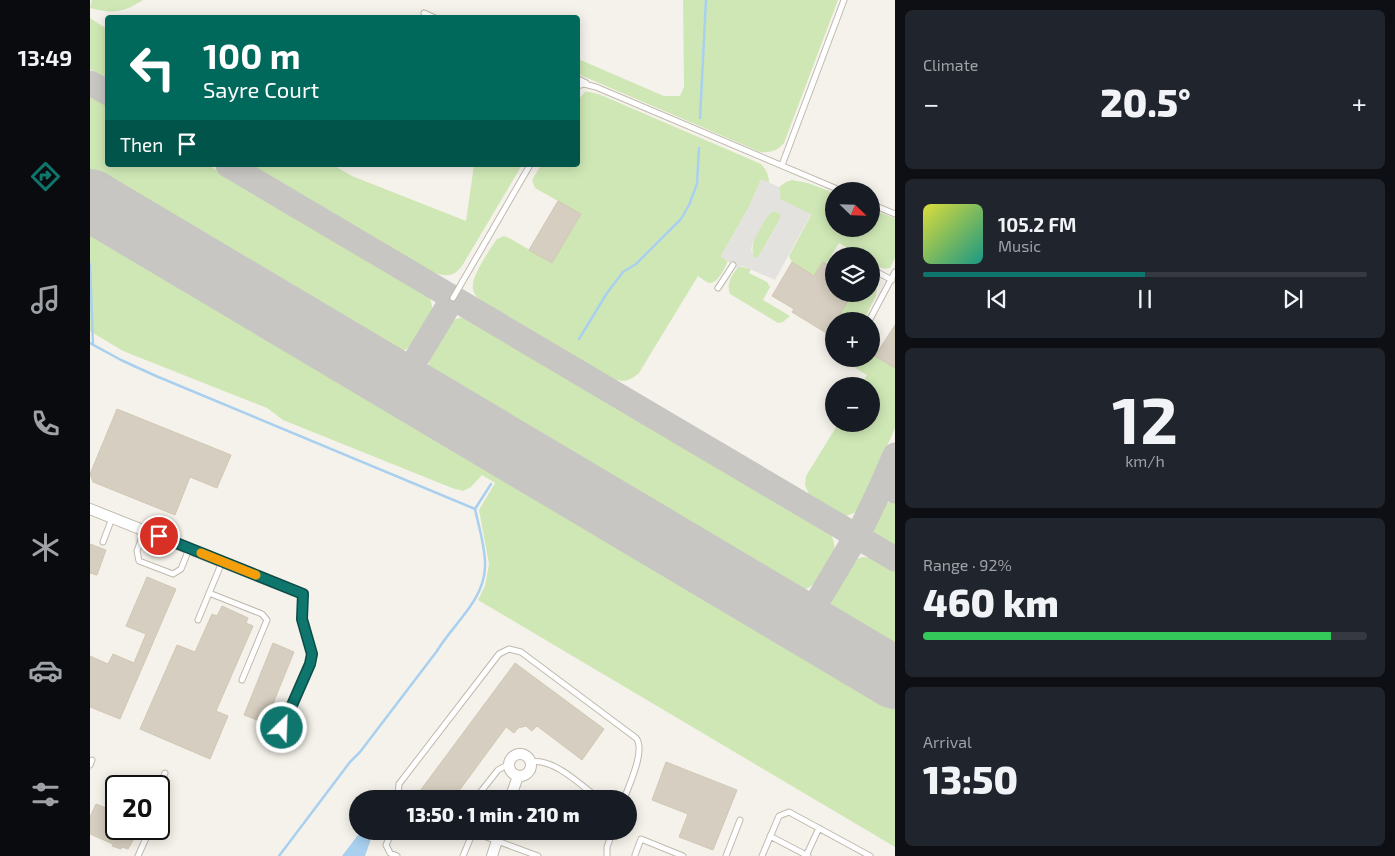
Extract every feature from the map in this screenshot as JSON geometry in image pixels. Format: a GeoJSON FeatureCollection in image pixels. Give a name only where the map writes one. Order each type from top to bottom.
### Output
{"type":"FeatureCollection","features":[{"type":"Feature","properties":{"kind":"street"},"geometry":{"type":"LineString","coordinates":[[90,510],[303,594]]}},
{"type":"Feature","properties":{"kind":"street"},"geometry":{"type":"LineString","coordinates":[[519,754],[528,757],[531,762],[532,769],[522,777],[510,772],[509,764],[512,757],[519,754]]}},
{"type":"Feature","properties":{"kind":"street"},"geometry":{"type":"LineString","coordinates":[[513,790],[518,776]]}},
{"type":"Feature","properties":{"kind":"street"},"geometry":{"type":"LineString","coordinates":[[492,856],[497,840]]}},
{"type":"Feature","properties":{"kind":"lane"},"geometry":{"type":"LineString","coordinates":[[782,165],[844,0]]}},
{"type":"Feature","properties":{"kind":"lane"},"geometry":{"type":"LineString","coordinates":[[424,13],[428,15]]}},
{"type":"Feature","properties":{"kind":"lane"},"geometry":{"type":"LineString","coordinates":[[580,80],[825,184]]}},
{"type":"Feature","properties":{"kind":"lane"},"geometry":{"type":"LineString","coordinates":[[580,85],[584,84],[596,87]]}},
{"type":"Feature","properties":{"kind":"lane"},"geometry":{"type":"LineString","coordinates":[[453,298],[529,167]]}},
{"type":"Feature","properties":{"kind":"lane"},"geometry":{"type":"LineString","coordinates":[[880,208],[895,214]]}},
{"type":"Feature","properties":{"kind":"lane"},"geometry":{"type":"LineString","coordinates":[[718,288],[733,265]]}},
{"type":"Feature","properties":{"kind":"lane"},"geometry":{"type":"LineString","coordinates":[[875,312],[895,272]]}},
{"type":"Feature","properties":{"kind":"lane"},"geometry":{"type":"LineString","coordinates":[[880,274],[892,280]]}},
{"type":"Feature","properties":{"kind":"lane"},"geometry":{"type":"LineString","coordinates":[[102,542],[112,518]]}},
{"type":"Feature","properties":{"kind":"lane"},"geometry":{"type":"LineString","coordinates":[[144,530],[137,551],[139,561],[172,574],[181,569],[190,549]]}},
{"type":"Feature","properties":{"kind":"lane"},"geometry":{"type":"LineString","coordinates":[[198,620],[222,562]]}},
{"type":"Feature","properties":{"kind":"lane"},"geometry":{"type":"LineString","coordinates":[[209,593],[262,614],[267,620],[242,680]]}},
{"type":"Feature","properties":{"kind":"lane"},"geometry":{"type":"LineString","coordinates":[[282,728],[310,664],[312,654],[302,619],[303,594]]}},
{"type":"Feature","properties":{"kind":"lane"},"geometry":{"type":"LineString","coordinates":[[398,790],[399,784],[499,654],[509,649],[521,652],[636,738],[640,743],[640,752],[627,790]]}},
{"type":"Feature","properties":{"kind":"lane"},"geometry":{"type":"LineString","coordinates":[[531,762],[544,762],[560,769],[587,790]]}},
{"type":"Feature","properties":{"kind":"lane"},"geometry":{"type":"LineString","coordinates":[[483,790],[498,770],[509,764]]}},
{"type":"Feature","properties":{"kind":"lane"},"geometry":{"type":"LineString","coordinates":[[762,856],[779,816],[789,812],[870,856]]}},
{"type":"Feature","properties":{"kind":"lane"},"geometry":{"type":"LineString","coordinates":[[726,856],[740,820]]}},
{"type":"Feature","properties":{"kind":"lane"},"geometry":{"type":"LineString","coordinates":[[770,836],[807,856],[819,828]]}},
{"type":"Feature","properties":{"kind":"lane"},"geometry":{"type":"LineString","coordinates":[[634,856],[641,839],[683,856]]}},
{"type":"Feature","properties":{"kind":"lane"},"geometry":{"type":"LineString","coordinates":[[138,856],[145,840]]}},
{"type":"Feature","properties":{"kind":"lane"},"geometry":{"type":"LineString","coordinates":[[388,840],[386,845],[390,853],[397,856]]}},
{"type":"Feature","properties":{"kind":"lane"},"geometry":{"type":"LineString","coordinates":[[463,856],[468,840]]}},
{"type":"Feature","properties":{"kind":"lane"},"geometry":{"type":"LineString","coordinates":[[505,840],[529,855],[538,856]]}},
{"type":"Feature","properties":{"kind":"lane"},"geometry":{"type":"LineString","coordinates":[[608,856],[607,847],[610,840]]}},
{"type":"Feature","properties":{"kind":"green space"},"geometry":{"type":"Polygon","coordinates":[[[92,0],[143,0],[129,8],[111,12],[90,8],[92,0]]]}},
{"type":"Feature","properties":{"kind":"green space"},"geometry":{"type":"Polygon","coordinates":[[[683,0],[838,0],[784,143],[776,150],[770,152],[760,152],[580,75],[580,60],[664,96],[680,96],[684,87],[683,0]]]}},
{"type":"Feature","properties":{"kind":"green space"},"geometry":{"type":"Polygon","coordinates":[[[90,18],[105,28],[105,78],[90,69],[90,18]]]}},
{"type":"Feature","properties":{"kind":"green space"},"geometry":{"type":"Polygon","coordinates":[[[585,92],[601,95],[761,164],[769,178],[769,184],[761,180],[749,207],[721,256],[728,261],[721,275],[712,283],[698,276],[639,373],[625,381],[614,379],[482,302],[475,295],[473,289],[477,271],[497,239],[504,236],[511,239],[552,263],[581,214],[535,188],[532,180],[540,167],[580,167],[580,98],[585,92]]]}},
{"type":"Feature","properties":{"kind":"green space"},"geometry":{"type":"Polygon","coordinates":[[[90,96],[105,102],[105,167],[211,167],[425,293],[430,297],[433,311],[423,331],[411,346],[395,353],[385,353],[373,349],[127,203],[90,179],[90,96]]]}},
{"type":"Feature","properties":{"kind":"green space"},"geometry":{"type":"Polygon","coordinates":[[[254,167],[336,167],[352,176],[466,221],[474,167],[521,167],[462,266],[457,271],[452,274],[442,275],[419,265],[254,167]]]}},
{"type":"Feature","properties":{"kind":"green space"},"geometry":{"type":"Polygon","coordinates":[[[792,180],[808,183],[825,190],[825,238],[880,238],[880,213],[894,218],[895,258],[890,268],[880,267],[880,247],[846,247],[839,243],[837,247],[825,247],[825,263],[823,262],[814,276],[792,262],[789,256],[811,215],[780,199],[779,187],[792,180]]]}},
{"type":"Feature","properties":{"kind":"green space"},"geometry":{"type":"Polygon","coordinates":[[[773,211],[780,213],[780,219],[756,259],[753,252],[754,239],[764,220],[773,211]]]}},
{"type":"Feature","properties":{"kind":"green space"},"geometry":{"type":"Polygon","coordinates":[[[90,218],[895,694],[895,847],[478,600],[485,586],[489,564],[479,510],[495,483],[482,475],[471,487],[463,491],[452,488],[283,420],[267,408],[123,351],[90,331],[90,218]]]}},
{"type":"Feature","properties":{"kind":"green space"},"geometry":{"type":"Polygon","coordinates":[[[739,266],[751,269],[749,273],[767,282],[770,287],[763,300],[790,316],[783,322],[778,323],[730,294],[730,279],[739,266]]]}},
{"type":"Feature","properties":{"kind":"green space"},"geometry":{"type":"Polygon","coordinates":[[[847,302],[873,302],[868,312],[841,312],[847,302]]]}},
{"type":"Feature","properties":{"kind":"green space"},"geometry":{"type":"Polygon","coordinates":[[[463,317],[620,404],[818,521],[830,534],[834,543],[833,555],[827,568],[813,585],[797,592],[785,592],[446,392],[431,377],[429,361],[434,346],[446,325],[463,317]]]}},
{"type":"Feature","properties":{"kind":"green space"},"geometry":{"type":"Polygon","coordinates":[[[880,359],[895,368],[895,428],[859,511],[846,516],[840,515],[811,499],[805,485],[806,476],[833,432],[880,432],[880,377],[866,377],[867,375],[855,368],[880,367],[880,359]]]}},
{"type":"Feature","properties":{"kind":"green space"},"geometry":{"type":"Polygon","coordinates":[[[895,501],[895,549],[878,539],[873,531],[873,521],[880,507],[885,503],[895,501]]]}},
{"type":"Feature","properties":{"kind":"green space"},"geometry":{"type":"Polygon","coordinates":[[[863,557],[870,558],[895,569],[895,658],[845,627],[834,615],[831,602],[838,581],[851,563],[863,557]]]}},
{"type":"Feature","properties":{"kind":"shaded area"},"geometry":{"type":"Polygon","coordinates":[[[761,179],[779,187],[780,199],[811,214],[775,280],[743,266],[737,268],[721,256],[749,207],[761,179]],[[773,211],[766,218],[753,242],[751,249],[754,258],[759,256],[780,219],[780,213],[773,211]]]}},
{"type":"Feature","properties":{"kind":"water"},"geometry":{"type":"Polygon","coordinates":[[[354,840],[371,840],[365,856],[342,856],[354,840]]]}},
{"type":"Feature","properties":{"kind":"building"},"geometry":{"type":"Polygon","coordinates":[[[558,201],[581,214],[552,263],[529,250],[558,201]]]}},
{"type":"Feature","properties":{"kind":"building"},"geometry":{"type":"Polygon","coordinates":[[[792,262],[814,276],[823,262],[825,263],[825,302],[847,302],[841,312],[825,312],[825,332],[792,312],[794,309],[772,296],[792,262]]]}},
{"type":"Feature","properties":{"kind":"building"},"geometry":{"type":"Polygon","coordinates":[[[895,325],[895,368],[880,359],[880,348],[895,325]]]}},
{"type":"Feature","properties":{"kind":"building"},"geometry":{"type":"Polygon","coordinates":[[[117,409],[231,455],[217,488],[190,477],[175,515],[93,482],[90,474],[117,409]]]}},
{"type":"Feature","properties":{"kind":"building"},"geometry":{"type":"Polygon","coordinates":[[[90,544],[106,550],[97,575],[90,573],[90,544]]]}},
{"type":"Feature","properties":{"kind":"building"},"geometry":{"type":"Polygon","coordinates":[[[147,577],[176,589],[120,719],[90,707],[90,656],[108,664],[113,654],[134,663],[146,634],[126,626],[147,577]]]}},
{"type":"Feature","properties":{"kind":"building"},"geometry":{"type":"Polygon","coordinates":[[[222,606],[248,618],[246,623],[253,626],[216,711],[228,716],[210,759],[140,729],[177,645],[195,652],[212,614],[217,616],[222,606]]]}},
{"type":"Feature","properties":{"kind":"building"},"geometry":{"type":"Polygon","coordinates":[[[273,643],[294,652],[265,723],[244,715],[273,643]]]}},
{"type":"Feature","properties":{"kind":"building"},"geometry":{"type":"Polygon","coordinates":[[[515,663],[604,729],[582,760],[537,726],[532,731],[526,726],[518,728],[514,733],[506,727],[460,790],[421,790],[515,663]]]}},
{"type":"Feature","properties":{"kind":"building"},"geometry":{"type":"Polygon","coordinates":[[[666,762],[737,790],[713,850],[679,837],[688,814],[652,800],[666,762]]]}},
{"type":"Feature","properties":{"kind":"building"},"geometry":{"type":"Polygon","coordinates":[[[96,804],[105,808],[105,840],[133,840],[128,849],[112,846],[113,844],[90,834],[90,817],[96,804]]]}},
{"type":"Feature","properties":{"kind":"waterway"},"geometry":{"type":"LineString","coordinates":[[700,118],[706,0]]}},
{"type":"Feature","properties":{"kind":"waterway"},"geometry":{"type":"LineString","coordinates":[[579,339],[607,293],[623,272],[636,264],[681,219],[697,184],[699,148]]}},
{"type":"Feature","properties":{"kind":"waterway"},"geometry":{"type":"LineString","coordinates":[[90,264],[93,345]]}},
{"type":"Feature","properties":{"kind":"waterway"},"geometry":{"type":"LineString","coordinates":[[90,343],[156,376],[475,509]]}},
{"type":"Feature","properties":{"kind":"waterway"},"geometry":{"type":"LineString","coordinates":[[279,856],[474,601],[483,579],[485,567],[483,546],[475,509],[491,484]]}},
{"type":"Feature","properties":{"kind":"taxiway"},"geometry":{"type":"LineString","coordinates":[[90,83],[105,91]]}},
{"type":"Feature","properties":{"kind":"taxiway"},"geometry":{"type":"LineString","coordinates":[[231,167],[895,559]]}},
{"type":"Feature","properties":{"kind":"taxiway"},"geometry":{"type":"LineString","coordinates":[[401,384],[453,298]]}},
{"type":"Feature","properties":{"kind":"taxiway"},"geometry":{"type":"LineString","coordinates":[[882,485],[895,455]]}},
{"type":"Feature","properties":{"kind":"taxiway"},"geometry":{"type":"LineString","coordinates":[[804,624],[863,525],[882,485],[895,491]]}},
{"type":"Feature","properties":{"kind":"runway"},"geometry":{"type":"LineString","coordinates":[[90,200],[895,678]]}},
{"type":"Feature","properties":{"kind":"slow traffic"},"geometry":{"type":"LineString","coordinates":[[201,553],[256,575]]}},
{"type":"Feature","properties":{"kind":"route"},"geometry":{"type":"LineString","coordinates":[[159,536],[303,594],[302,619],[312,654],[310,664],[282,728]]}}]}
